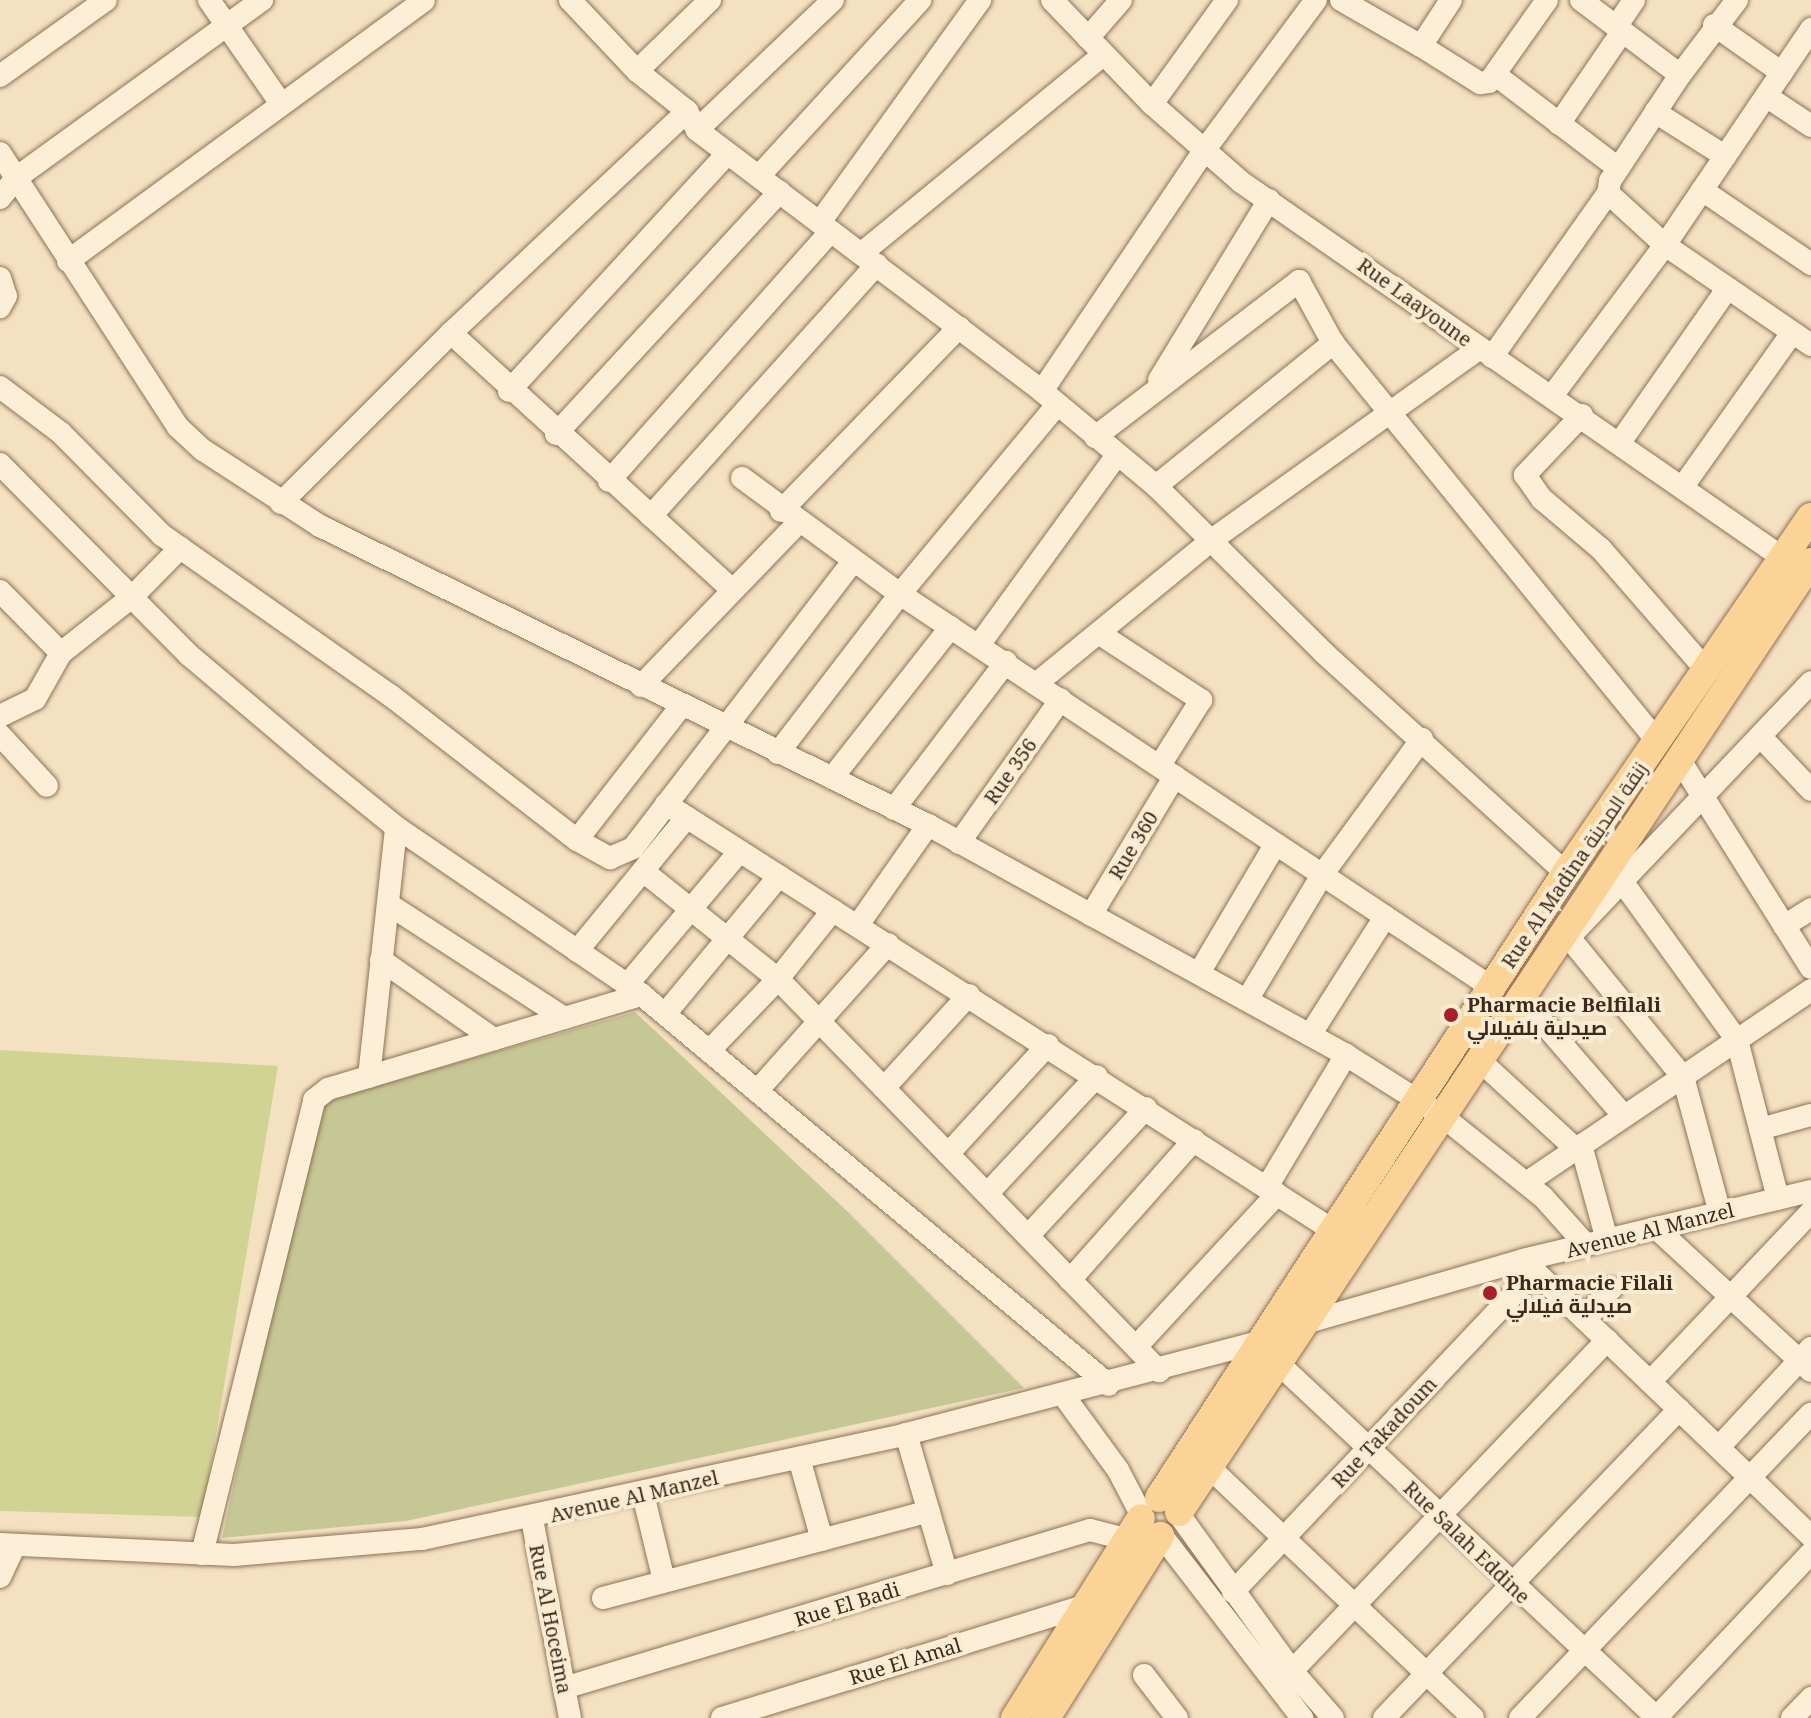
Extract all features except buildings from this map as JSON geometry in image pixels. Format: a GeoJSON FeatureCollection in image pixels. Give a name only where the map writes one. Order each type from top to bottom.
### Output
{"type":"FeatureCollection","features":[{"type":"Feature","properties":{"kind":"main road","name":"Rue Al Madina زنقة المدينة"},"geometry":{"type":"LineString","coordinates":[[1156,1519],[1211,1469],[1305,1323],[1430,1107],[1491,987],[1566,873],[1668,749],[1799,564],[1811,517]]}},
{"type":"Feature","properties":{"kind":"main road","name":"Rue Al Madina زنقة المدينة"},"geometry":{"type":"LineString","coordinates":[[1156,1519],[1256,1343],[1331,1229],[1430,1107],[1478,1059],[1541,963],[1615,873],[1668,749],[1707,671],[1799,564]]}},
{"type":"Feature","properties":{"kind":"main road"},"geometry":{"type":"LineString","coordinates":[[1015,1718],[1088,1605],[1156,1519]]}},
{"type":"Feature","properties":{"kind":"main road"},"geometry":{"type":"LineString","coordinates":[[1046,1718],[1156,1519]]}},
{"type":"Feature","properties":{"kind":"street"},"geometry":{"type":"LineString","coordinates":[[0,76],[106,0]]}},
{"type":"Feature","properties":{"kind":"street"},"geometry":{"type":"LineString","coordinates":[[209,0],[280,102]]}},
{"type":"Feature","properties":{"kind":"street"},"geometry":{"type":"LineString","coordinates":[[0,198],[16,178],[262,0]]}},
{"type":"Feature","properties":{"kind":"street"},"geometry":{"type":"LineString","coordinates":[[68,261],[280,102],[424,0]]}},
{"type":"Feature","properties":{"kind":"street"},"geometry":{"type":"LineString","coordinates":[[570,0],[637,71],[727,154],[959,327],[1156,486],[1209,542],[1566,873]]}},
{"type":"Feature","properties":{"kind":"street"},"geometry":{"type":"LineString","coordinates":[[637,71],[710,0]]}},
{"type":"Feature","properties":{"kind":"street"},"geometry":{"type":"LineString","coordinates":[[281,503],[451,333],[833,0]]}},
{"type":"Feature","properties":{"kind":"street"},"geometry":{"type":"LineString","coordinates":[[759,176],[920,0]]}},
{"type":"Feature","properties":{"kind":"street"},"geometry":{"type":"LineString","coordinates":[[609,481],[826,227],[980,0]]}},
{"type":"Feature","properties":{"kind":"street","name":"Rue Laayoune"},"geometry":{"type":"LineString","coordinates":[[1052,0],[1203,152],[1486,353],[1621,441],[1799,564]]}},
{"type":"Feature","properties":{"kind":"street"},"geometry":{"type":"LineString","coordinates":[[1088,38],[1121,0]]}},
{"type":"Feature","properties":{"kind":"street"},"geometry":{"type":"LineString","coordinates":[[1152,104],[1227,0]]}},
{"type":"Feature","properties":{"kind":"street"},"geometry":{"type":"LineString","coordinates":[[778,753],[1049,398],[1203,152],[1316,0]]}},
{"type":"Feature","properties":{"kind":"street"},"geometry":{"type":"LineString","coordinates":[[1341,0],[1480,83],[1497,76],[1547,0]]}},
{"type":"Feature","properties":{"kind":"street"},"geometry":{"type":"LineString","coordinates":[[1421,46],[1451,0]]}},
{"type":"Feature","properties":{"kind":"street"},"geometry":{"type":"LineString","coordinates":[[1581,0],[1680,75]]}},
{"type":"Feature","properties":{"kind":"street"},"geometry":{"type":"LineString","coordinates":[[1559,124],[1634,0]]}},
{"type":"Feature","properties":{"kind":"street"},"geometry":{"type":"LineString","coordinates":[[1037,683],[1209,542],[1486,353],[1608,193],[1618,168],[1655,112],[1714,25],[1737,0]]}},
{"type":"Feature","properties":{"kind":"street"},"geometry":{"type":"LineString","coordinates":[[1714,25],[1782,73]]}},
{"type":"Feature","properties":{"kind":"street"},"geometry":{"type":"LineString","coordinates":[[1552,396],[1665,245],[1811,29]]}},
{"type":"Feature","properties":{"kind":"street"},"geometry":{"type":"LineString","coordinates":[[651,516],[870,259],[1104,54]]}},
{"type":"Feature","properties":{"kind":"street"},"geometry":{"type":"LineString","coordinates":[[1497,76],[1618,168]]}},
{"type":"Feature","properties":{"kind":"street"},"geometry":{"type":"LineString","coordinates":[[1766,96],[1811,126]]}},
{"type":"Feature","properties":{"kind":"street"},"geometry":{"type":"LineString","coordinates":[[1655,112],[1725,156]]}},
{"type":"Feature","properties":{"kind":"street"},"geometry":{"type":"LineString","coordinates":[[0,153],[68,261],[114,322],[178,427],[203,450],[281,503],[641,686],[928,825],[1346,1055],[1430,1107],[1597,1242]]}},
{"type":"Feature","properties":{"kind":"street"},"geometry":{"type":"LineString","coordinates":[[509,391],[727,154]]}},
{"type":"Feature","properties":{"kind":"street"},"geometry":{"type":"LineString","coordinates":[[1702,190],[1811,264]]}},
{"type":"Feature","properties":{"kind":"street"},"geometry":{"type":"LineString","coordinates":[[556,434],[780,191]]}},
{"type":"Feature","properties":{"kind":"street"},"geometry":{"type":"LineString","coordinates":[[1608,193],[1665,245],[1802,339],[1684,485]]}},
{"type":"Feature","properties":{"kind":"street"},"geometry":{"type":"LineString","coordinates":[[1152,392],[1269,200]]}},
{"type":"Feature","properties":{"kind":"street"},"geometry":{"type":"LineString","coordinates":[[0,278],[6,296],[0,307]]}},
{"type":"Feature","properties":{"kind":"street"},"geometry":{"type":"LineString","coordinates":[[1095,437],[1295,281],[1304,284],[1333,343],[1390,416],[1668,749],[1704,797],[1811,968]]}},
{"type":"Feature","properties":{"kind":"street"},"geometry":{"type":"LineString","coordinates":[[1621,441],[1727,289]]}},
{"type":"Feature","properties":{"kind":"street"},"geometry":{"type":"LineString","coordinates":[[641,686],[731,589],[790,516],[959,327]]}},
{"type":"Feature","properties":{"kind":"street"},"geometry":{"type":"LineString","coordinates":[[451,333],[556,434],[731,589]]}},
{"type":"Feature","properties":{"kind":"street"},"geometry":{"type":"LineString","coordinates":[[1156,486],[1333,343]]}},
{"type":"Feature","properties":{"kind":"street"},"geometry":{"type":"LineString","coordinates":[[0,387],[61,433],[180,548],[390,695],[600,856],[624,856],[853,561]]}},
{"type":"Feature","properties":{"kind":"street"},"geometry":{"type":"LineString","coordinates":[[1582,415],[1525,475],[1542,499],[1601,549],[1707,671]]}},
{"type":"Feature","properties":{"kind":"street"},"geometry":{"type":"LineString","coordinates":[[979,645],[1117,455]]}},
{"type":"Feature","properties":{"kind":"street"},"geometry":{"type":"LineString","coordinates":[[3,471],[189,655],[396,827],[635,990],[1109,1385]]}},
{"type":"Feature","properties":{"kind":"street"},"geometry":{"type":"LineString","coordinates":[[742,478],[900,594],[1491,987]]}},
{"type":"Feature","properties":{"kind":"street"},"geometry":{"type":"LineString","coordinates":[[0,716],[35,699],[61,653],[132,597],[180,548]]}},
{"type":"Feature","properties":{"kind":"street"},"geometry":{"type":"LineString","coordinates":[[0,591],[61,653]]}},
{"type":"Feature","properties":{"kind":"street"},"geometry":{"type":"LineString","coordinates":[[832,778],[951,627]]}},
{"type":"Feature","properties":{"kind":"street","name":"Rue 360"},"geometry":{"type":"LineString","coordinates":[[1091,915],[1168,770],[1201,700],[1100,634]]}},
{"type":"Feature","properties":{"kind":"street"},"geometry":{"type":"LineString","coordinates":[[894,809],[1006,662]]}},
{"type":"Feature","properties":{"kind":"street"},"geometry":{"type":"LineString","coordinates":[[1650,1382],[1731,1298],[1802,1200],[1760,1129],[1737,1040],[1615,873],[1704,797],[1811,682]]}},
{"type":"Feature","properties":{"kind":"street","name":"Rue 356"},"geometry":{"type":"LineString","coordinates":[[959,843],[1061,699]]}},
{"type":"Feature","properties":{"kind":"street"},"geometry":{"type":"LineString","coordinates":[[577,840],[682,705]]}},
{"type":"Feature","properties":{"kind":"street"},"geometry":{"type":"LineString","coordinates":[[0,735],[47,786]]}},
{"type":"Feature","properties":{"kind":"street"},"geometry":{"type":"LineString","coordinates":[[1760,736],[1811,790]]}},
{"type":"Feature","properties":{"kind":"street"},"geometry":{"type":"LineString","coordinates":[[1247,1000],[1322,875],[1422,739]]}},
{"type":"Feature","properties":{"kind":"street"},"geometry":{"type":"LineString","coordinates":[[666,804],[1097,1076],[1331,1229]]}},
{"type":"Feature","properties":{"kind":"street"},"geometry":{"type":"LineString","coordinates":[[577,951],[687,817]]}},
{"type":"Feature","properties":{"kind":"street"},"geometry":{"type":"LineString","coordinates":[[858,925],[928,825]]}},
{"type":"Feature","properties":{"kind":"street"},"geometry":{"type":"LineString","coordinates":[[369,1077],[396,827]]}},
{"type":"Feature","properties":{"kind":"street"},"geometry":{"type":"LineString","coordinates":[[1199,973],[1275,845]]}},
{"type":"Feature","properties":{"kind":"street"},"geometry":{"type":"LineString","coordinates":[[202,1554],[314,1100],[320,1092],[564,1018],[635,990],[691,909],[740,851]]}},
{"type":"Feature","properties":{"kind":"street"},"geometry":{"type":"LineString","coordinates":[[643,871],[778,979],[1159,1371]]}},
{"type":"Feature","properties":{"kind":"street"},"geometry":{"type":"LineString","coordinates":[[665,1014],[779,876]]}},
{"type":"Feature","properties":{"kind":"street"},"geometry":{"type":"LineString","coordinates":[[388,904],[564,1018]]}},
{"type":"Feature","properties":{"kind":"street"},"geometry":{"type":"LineString","coordinates":[[1784,926],[1811,909]]}},
{"type":"Feature","properties":{"kind":"street"},"geometry":{"type":"LineString","coordinates":[[709,1051],[778,979],[833,910]]}},
{"type":"Feature","properties":{"kind":"street"},"geometry":{"type":"LineString","coordinates":[[1310,1035],[1385,917]]}},
{"type":"Feature","properties":{"kind":"street"},"geometry":{"type":"LineString","coordinates":[[1566,933],[1683,1077],[1720,1213]]}},
{"type":"Feature","properties":{"kind":"street"},"geometry":{"type":"LineString","coordinates":[[757,1091],[888,944]]}},
{"type":"Feature","properties":{"kind":"street"},"geometry":{"type":"LineString","coordinates":[[381,960],[494,1039]]}},
{"type":"Feature","properties":{"kind":"street"},"geometry":{"type":"LineString","coordinates":[[1526,1183],[1811,990]]}},
{"type":"Feature","properties":{"kind":"street"},"geometry":{"type":"LineString","coordinates":[[884,1088],[969,995]]}},
{"type":"Feature","properties":{"kind":"street"},"geometry":{"type":"LineString","coordinates":[[1520,996],[1624,1116]]}},
{"type":"Feature","properties":{"kind":"street"},"geometry":{"type":"LineString","coordinates":[[948,1154],[1048,1045]]}},
{"type":"Feature","properties":{"kind":"street"},"geometry":{"type":"LineString","coordinates":[[1136,1347],[1272,1191],[1346,1055]]}},
{"type":"Feature","properties":{"kind":"street"},"geometry":{"type":"LineString","coordinates":[[1478,1059],[1579,1147],[1597,1242]]}},
{"type":"Feature","properties":{"kind":"street"},"geometry":{"type":"LineString","coordinates":[[987,1194],[1097,1076]]}},
{"type":"Feature","properties":{"kind":"street"},"geometry":{"type":"LineString","coordinates":[[1028,1236],[1146,1108]]}},
{"type":"Feature","properties":{"kind":"street"},"geometry":{"type":"LineString","coordinates":[[1760,1129],[1811,1115]]}},
{"type":"Feature","properties":{"kind":"street"},"geometry":{"type":"LineString","coordinates":[[1070,1280],[1194,1140]]}},
{"type":"Feature","properties":{"kind":"street","name":"Avenue Al Manzel"},"geometry":{"type":"LineString","coordinates":[[1305,1323],[1529,1266],[1597,1242],[1720,1213],[1802,1200]]}},
{"type":"Feature","properties":{"kind":"street"},"geometry":{"type":"LineString","coordinates":[[1656,1228],[1731,1298],[1807,1360],[1719,1447]]}},
{"type":"Feature","properties":{"kind":"street"},"geometry":{"type":"LineString","coordinates":[[1529,1266],[1811,1536]]}},
{"type":"Feature","properties":{"kind":"street","name":"Rue Takadoum"},"geometry":{"type":"LineString","coordinates":[[1233,1592],[1369,1448],[1529,1266]]}},
{"type":"Feature","properties":{"kind":"street"},"geometry":{"type":"LineString","coordinates":[[1584,1318],[1611,1289]]}},
{"type":"Feature","properties":{"kind":"street"},"geometry":{"type":"LineString","coordinates":[[1292,1671],[1607,1340]]}},
{"type":"Feature","properties":{"kind":"street","name":"Avenue Al Manzel"},"geometry":{"type":"LineString","coordinates":[[8,1544],[202,1554],[333,1549],[532,1519],[1064,1396],[1256,1343]]}},
{"type":"Feature","properties":{"kind":"street","name":"Rue Salah Eddine"},"geometry":{"type":"LineString","coordinates":[[1279,1364],[1656,1718]]}},
{"type":"Feature","properties":{"kind":"street"},"geometry":{"type":"LineString","coordinates":[[1064,1396],[1302,1718]]}},
{"type":"Feature","properties":{"kind":"street"},"geometry":{"type":"LineString","coordinates":[[1384,1718],[1679,1409]]}},
{"type":"Feature","properties":{"kind":"street"},"geometry":{"type":"LineString","coordinates":[[1520,1718],[1811,1414]]}},
{"type":"Feature","properties":{"kind":"street"},"geometry":{"type":"LineString","coordinates":[[906,1434],[947,1574]]}},
{"type":"Feature","properties":{"kind":"street"},"geometry":{"type":"LineString","coordinates":[[799,1458],[822,1540]]}},
{"type":"Feature","properties":{"kind":"street"},"geometry":{"type":"LineString","coordinates":[[1211,1469],[1473,1718]]}},
{"type":"Feature","properties":{"kind":"street"},"geometry":{"type":"LineString","coordinates":[[643,1494],[664,1581]]}},
{"type":"Feature","properties":{"kind":"street"},"geometry":{"type":"LineString","coordinates":[[603,1598],[929,1511]]}},
{"type":"Feature","properties":{"kind":"street","name":"Rue Al Hoceima"},"geometry":{"type":"LineString","coordinates":[[532,1519],[570,1718]]}},
{"type":"Feature","properties":{"kind":"street"},"geometry":{"type":"LineString","coordinates":[[1156,1519],[1233,1592],[1292,1671],[1333,1718]]}},
{"type":"Feature","properties":{"kind":"street","name":"Rue El Badi"},"geometry":{"type":"LineString","coordinates":[[564,1688],[1090,1530],[1156,1519]]}},
{"type":"Feature","properties":{"kind":"street"},"geometry":{"type":"LineString","coordinates":[[0,1577],[8,1544]]}},
{"type":"Feature","properties":{"kind":"street"},"geometry":{"type":"LineString","coordinates":[[1656,1718],[1811,1553]]}},
{"type":"Feature","properties":{"kind":"street","name":"Rue El Amal"},"geometry":{"type":"LineString","coordinates":[[722,1718],[1088,1605]]}},
{"type":"Feature","properties":{"kind":"street"},"geometry":{"type":"LineString","coordinates":[[1144,1675],[1170,1715]]}},
{"type":"Feature","properties":{"kind":"street"},"geometry":{"type":"LineString","coordinates":[[1792,1718],[1811,1698]]}},
{"type":"Feature","properties":{"kind":"green space"},"geometry":{"type":"Polygon","coordinates":[[[635,1012],[847,1211],[1024,1388],[406,1521],[222,1538],[317,1103],[635,1012]]]}},
{"type":"Feature","properties":{"kind":"green space"},"geometry":{"type":"Polygon","coordinates":[[[0,1050],[278,1066],[202,1517],[0,1511],[0,1050]]]}},
{"type":"Feature","properties":{"kind":"place","name":"Pharmacie Belfilali صيدلية بلفيلالي"},"geometry":{"type":"Point","coordinates":[1451,1015]}},
{"type":"Feature","properties":{"kind":"place","name":"Pharmacie Filali صيدلية فيلالي"},"geometry":{"type":"Point","coordinates":[1490,1293]}}]}
